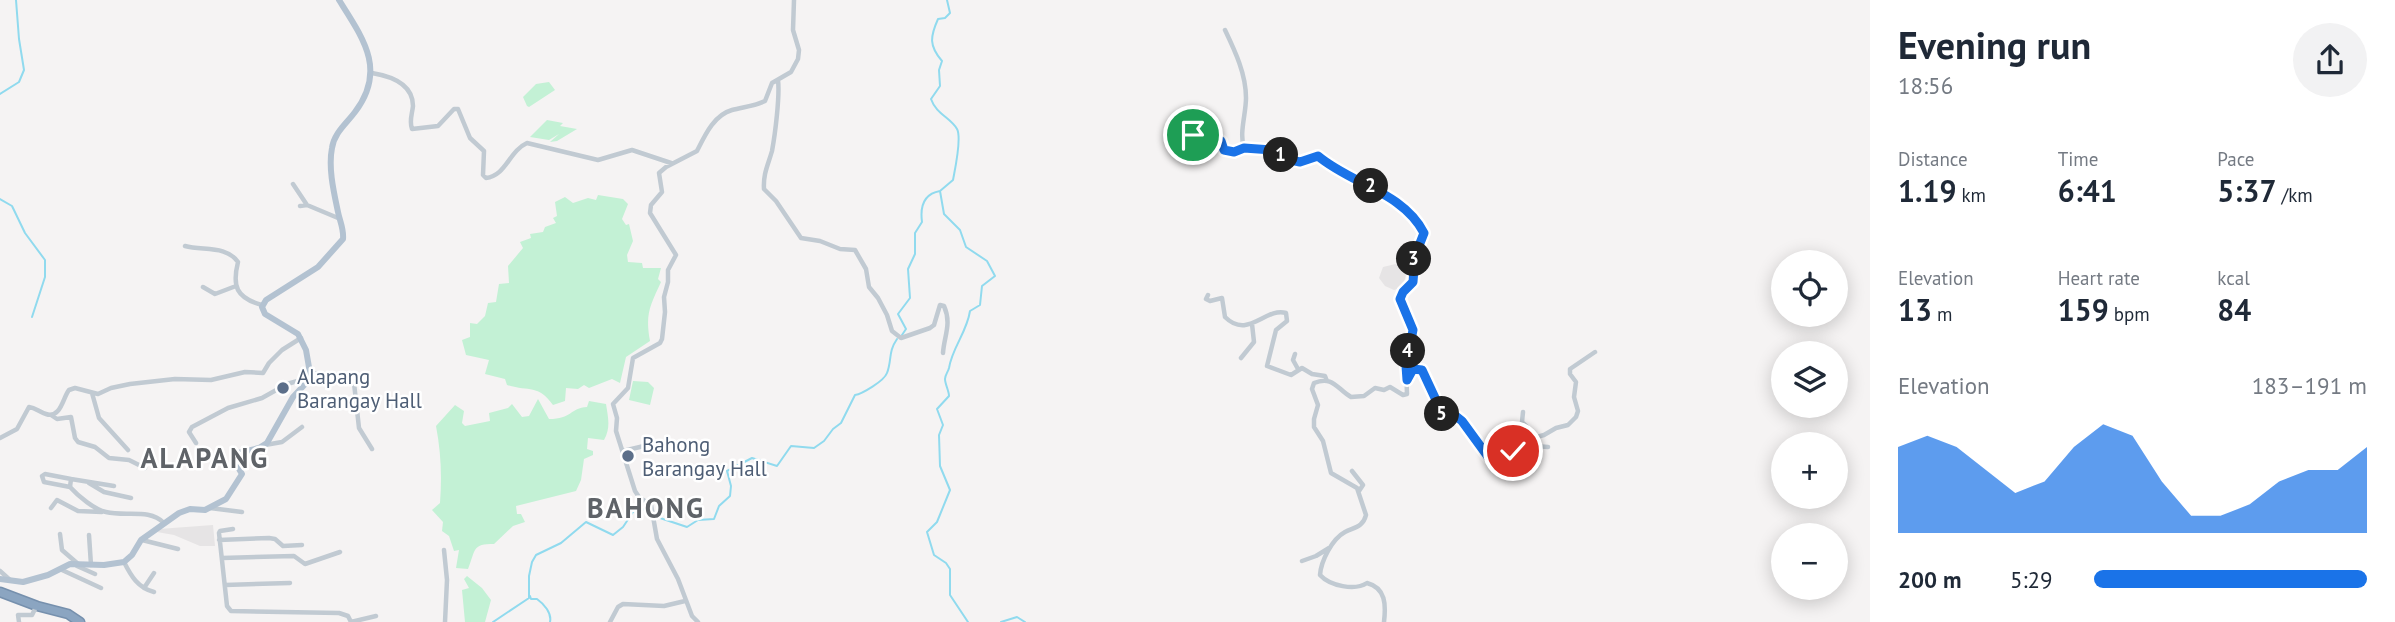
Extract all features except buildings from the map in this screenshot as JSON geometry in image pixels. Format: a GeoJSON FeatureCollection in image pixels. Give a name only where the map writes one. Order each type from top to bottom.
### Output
{"type":"FeatureCollection","features":[{"type":"Feature","properties":{"kind":"highway"},"geometry":{"type":"LineString","coordinates":[[0,592],[68,614],[80,622]]}},
{"type":"Feature","properties":{"kind":"main road"},"geometry":{"type":"LineString","coordinates":[[0,579],[30,581],[73,564],[110,565],[124,562],[141,540],[183,511],[202,511],[226,499],[241,478],[242,472],[233,459],[234,454],[264,445],[280,424],[293,397],[310,376],[308,355],[301,338],[290,327],[265,314],[262,305],[292,282],[314,271],[338,247],[343,233],[332,170],[332,146],[340,130],[363,100],[372,73],[368,53],[339,0]]}},
{"type":"Feature","properties":{"kind":"street"},"geometry":{"type":"LineString","coordinates":[[698,622],[685,601],[678,579],[658,543],[651,505],[635,491],[616,431],[614,402],[628,388],[633,358],[660,343],[663,334],[668,270],[676,253],[654,223],[650,210],[662,192],[659,173],[672,163],[697,151],[703,135],[720,116],[729,111],[765,102],[771,84],[791,72],[799,55],[793,33],[794,0]]}},
{"type":"Feature","properties":{"kind":"street"},"geometry":{"type":"LineString","coordinates":[[1225,30],[1244,80],[1244,148]]}},
{"type":"Feature","properties":{"kind":"street"},"geometry":{"type":"LineString","coordinates":[[372,73],[389,77],[408,90],[413,104],[410,125],[412,129],[438,126],[454,109],[458,109],[470,138],[484,150],[483,175],[486,178],[499,174],[516,149],[527,143],[598,160],[632,149],[672,163]]}},
{"type":"Feature","properties":{"kind":"street"},"geometry":{"type":"LineString","coordinates":[[778,80],[780,91],[772,152],[763,176],[764,189],[776,201],[801,238],[830,247],[856,250],[866,269],[869,288],[887,314],[889,324],[901,338],[930,328],[940,305],[944,306],[948,314],[949,328],[943,353]]}},
{"type":"Feature","properties":{"kind":"street"},"geometry":{"type":"LineString","coordinates":[[1168,132],[1183,130],[1193,135],[1201,134],[1221,141],[1224,150],[1228,152],[1244,148],[1273,150],[1286,159],[1300,162],[1318,156],[1331,167],[1383,193],[1419,224],[1424,235],[1415,256],[1413,282],[1400,299],[1413,330],[1406,366],[1408,391],[1405,396],[1390,387],[1384,390],[1375,388],[1364,396],[1355,398],[1346,395],[1335,382],[1318,381],[1312,386],[1318,405],[1314,427],[1323,441],[1331,473],[1360,491]]}},
{"type":"Feature","properties":{"kind":"street"},"geometry":{"type":"LineString","coordinates":[[293,184],[307,205]]}},
{"type":"Feature","properties":{"kind":"street"},"geometry":{"type":"LineString","coordinates":[[300,206],[307,205],[339,218]]}},
{"type":"Feature","properties":{"kind":"street"},"geometry":{"type":"LineString","coordinates":[[185,246],[214,248],[236,258],[236,286],[244,299],[262,305]]}},
{"type":"Feature","properties":{"kind":"street"},"geometry":{"type":"LineString","coordinates":[[204,287],[215,293],[236,286]]}},
{"type":"Feature","properties":{"kind":"street"},"geometry":{"type":"LineString","coordinates":[[1208,295],[1206,299],[1210,301],[1222,298],[1227,319],[1237,324],[1252,324],[1278,312],[1286,313],[1287,321],[1275,332],[1267,365],[1289,374],[1302,368],[1312,374],[1325,376],[1327,381]]}},
{"type":"Feature","properties":{"kind":"street"},"geometry":{"type":"LineString","coordinates":[[1241,358],[1254,342],[1252,324]]}},
{"type":"Feature","properties":{"kind":"street"},"geometry":{"type":"LineString","coordinates":[[51,415],[61,408],[69,390],[99,394],[111,387],[130,384],[178,379],[211,380],[248,371],[264,373],[269,363],[282,350],[301,338]]}},
{"type":"Feature","properties":{"kind":"street"},"geometry":{"type":"LineString","coordinates":[[1407,380],[1413,369],[1422,370],[1443,415],[1457,417],[1489,458],[1501,459],[1534,438],[1564,427],[1576,417],[1578,411],[1574,397],[1577,385],[1570,369],[1595,352]]}},
{"type":"Feature","properties":{"kind":"street"},"geometry":{"type":"LineString","coordinates":[[1295,354],[1293,360],[1298,369]]}},
{"type":"Feature","properties":{"kind":"street"},"geometry":{"type":"LineString","coordinates":[[196,443],[190,433],[191,428],[228,408],[262,398],[287,384],[310,376],[343,375],[354,383],[359,428],[372,449]]}},
{"type":"Feature","properties":{"kind":"street"},"geometry":{"type":"LineString","coordinates":[[92,393],[99,418],[128,450]]}},
{"type":"Feature","properties":{"kind":"street"},"geometry":{"type":"LineString","coordinates":[[0,438],[19,427],[29,407],[57,419],[71,417],[78,442],[95,447],[109,458],[129,460],[145,468]]}},
{"type":"Feature","properties":{"kind":"street"},"geometry":{"type":"LineString","coordinates":[[1523,412],[1522,422],[1534,438],[1535,446],[1548,447]]}},
{"type":"Feature","properties":{"kind":"street"},"geometry":{"type":"LineString","coordinates":[[264,445],[282,442],[302,427]]}},
{"type":"Feature","properties":{"kind":"street"},"geometry":{"type":"LineString","coordinates":[[623,451],[644,446]]}},
{"type":"Feature","properties":{"kind":"street"},"geometry":{"type":"LineString","coordinates":[[1302,561],[1331,547],[1345,532],[1364,521],[1366,515],[1360,491],[1363,486],[1352,471]]}},
{"type":"Feature","properties":{"kind":"street"},"geometry":{"type":"LineString","coordinates":[[103,512],[70,487],[44,482],[42,476],[45,474],[114,486]]}},
{"type":"Feature","properties":{"kind":"street"},"geometry":{"type":"LineString","coordinates":[[70,487],[71,479]]}},
{"type":"Feature","properties":{"kind":"street"},"geometry":{"type":"LineString","coordinates":[[88,482],[103,492],[131,498]]}},
{"type":"Feature","properties":{"kind":"street"},"geometry":{"type":"LineString","coordinates":[[52,506],[66,505],[78,511],[147,514],[159,518],[165,524]]}},
{"type":"Feature","properties":{"kind":"street"},"geometry":{"type":"LineString","coordinates":[[210,508],[242,512]]}},
{"type":"Feature","properties":{"kind":"street"},"geometry":{"type":"LineString","coordinates":[[233,529],[219,531],[227,606],[230,611],[339,613],[348,616],[351,622],[376,616]]}},
{"type":"Feature","properties":{"kind":"street"},"geometry":{"type":"LineString","coordinates":[[60,534],[62,550],[73,564],[94,574]]}},
{"type":"Feature","properties":{"kind":"street"},"geometry":{"type":"LineString","coordinates":[[89,536],[91,565]]}},
{"type":"Feature","properties":{"kind":"street"},"geometry":{"type":"LineString","coordinates":[[219,540],[270,538],[284,546],[302,545]]}},
{"type":"Feature","properties":{"kind":"street"},"geometry":{"type":"LineString","coordinates":[[141,540],[178,550]]}},
{"type":"Feature","properties":{"kind":"street"},"geometry":{"type":"LineString","coordinates":[[1331,547],[1320,575],[1330,582],[1356,588],[1367,583],[1374,585],[1384,597],[1384,622]]}},
{"type":"Feature","properties":{"kind":"street"},"geometry":{"type":"LineString","coordinates":[[444,550],[447,580],[444,622]]}},
{"type":"Feature","properties":{"kind":"street"},"geometry":{"type":"LineString","coordinates":[[222,558],[295,556],[305,564],[340,552]]}},
{"type":"Feature","properties":{"kind":"street"},"geometry":{"type":"LineString","coordinates":[[124,562],[131,576],[144,589],[154,592]]}},
{"type":"Feature","properties":{"kind":"street"},"geometry":{"type":"LineString","coordinates":[[57,570],[66,570],[101,588]]}},
{"type":"Feature","properties":{"kind":"street"},"geometry":{"type":"LineString","coordinates":[[0,572],[11,581]]}},
{"type":"Feature","properties":{"kind":"street"},"geometry":{"type":"LineString","coordinates":[[144,589],[154,573]]}},
{"type":"Feature","properties":{"kind":"street"},"geometry":{"type":"LineString","coordinates":[[225,585],[290,583]]}},
{"type":"Feature","properties":{"kind":"street"},"geometry":{"type":"LineString","coordinates":[[610,622],[616,610],[623,604],[664,606],[685,601]]}},
{"type":"Feature","properties":{"kind":"street"},"geometry":{"type":"LineString","coordinates":[[19,622],[18,615],[32,615],[37,606]]}},
{"type":"Feature","properties":{"kind":"shaded area"},"geometry":{"type":"Polygon","coordinates":[[[1404,262],[1408,266],[1403,287],[1394,290],[1385,286],[1379,278],[1383,267],[1404,262]]]}},
{"type":"Feature","properties":{"kind":"shaded area"},"geometry":{"type":"Polygon","coordinates":[[[213,525],[215,546],[200,546],[174,535],[157,532],[159,529],[213,525]]]}},
{"type":"Feature","properties":{"kind":"green space"},"geometry":{"type":"Polygon","coordinates":[[[549,82],[555,90],[527,106],[523,97],[536,84],[549,82]]]}},
{"type":"Feature","properties":{"kind":"green space"},"geometry":{"type":"Polygon","coordinates":[[[547,120],[577,129],[557,141],[550,142],[559,134],[549,140],[530,137],[547,120]]]}},
{"type":"Feature","properties":{"kind":"green space"},"geometry":{"type":"Polygon","coordinates":[[[598,195],[623,199],[628,204],[622,219],[626,225],[629,224],[633,241],[627,255],[628,262],[642,263],[643,268],[661,268],[658,279],[661,282],[648,317],[650,341],[626,357],[620,383],[612,379],[589,388],[584,385],[578,389],[566,388],[565,401],[553,405],[538,391],[507,385],[505,379],[485,374],[489,360],[466,355],[462,340],[470,337],[470,323],[477,324],[485,316],[488,303],[496,302],[499,284],[509,283],[508,266],[523,248],[520,242],[531,238],[530,234],[543,232],[545,227],[556,223],[553,218],[557,216],[555,202],[565,197],[573,203],[588,198],[596,200],[598,195]]]}},
{"type":"Feature","properties":{"kind":"green space"},"geometry":{"type":"Polygon","coordinates":[[[633,381],[648,382],[654,388],[650,405],[629,400],[633,381]]]}},
{"type":"Feature","properties":{"kind":"green space"},"geometry":{"type":"Polygon","coordinates":[[[538,399],[549,419],[587,407],[589,401],[606,404],[606,436],[604,440],[588,438],[587,449],[593,451],[593,455],[584,459],[581,480],[576,491],[516,506],[517,514],[521,514],[525,522],[513,526],[494,544],[478,547],[468,569],[456,568],[459,550],[454,551],[449,536],[442,531],[443,522],[432,510],[440,503],[441,493],[436,426],[455,405],[464,411],[462,423],[465,426],[490,421],[489,413],[508,408],[512,404],[522,417],[529,416],[538,399]]]}},
{"type":"Feature","properties":{"kind":"green space"},"geometry":{"type":"Polygon","coordinates":[[[467,576],[482,588],[491,600],[485,622],[465,622],[462,590],[469,588],[464,579],[467,576]]]}},
{"type":"Feature","properties":{"kind":"waterway"},"geometry":{"type":"LineString","coordinates":[[0,94],[19,82],[24,70],[16,0]]}},
{"type":"Feature","properties":{"kind":"waterway"},"geometry":{"type":"LineString","coordinates":[[947,0],[950,13],[945,18],[938,19],[932,36],[933,46],[942,61],[939,70],[940,86],[931,99],[936,108],[957,129],[959,139],[953,180],[940,191],[944,214],[960,230],[966,247],[987,261],[995,276],[982,286],[980,305],[970,311],[945,376],[949,396],[937,409],[943,425],[939,435],[940,466],[950,490],[937,522],[927,532],[934,555],[950,569],[950,595],[968,622]]}},
{"type":"Feature","properties":{"kind":"waterway"},"geometry":{"type":"LineString","coordinates":[[902,335],[906,329],[898,314],[910,298],[908,269],[915,254],[915,233],[922,222],[926,198],[940,191]]}},
{"type":"Feature","properties":{"kind":"waterway"},"geometry":{"type":"LineString","coordinates":[[0,199],[12,206],[25,233],[45,260],[45,277],[32,317]]}},
{"type":"Feature","properties":{"kind":"waterway"},"geometry":{"type":"LineString","coordinates":[[493,622],[529,598],[529,576],[536,555],[561,543],[586,522],[613,535],[623,527],[635,509],[643,509],[651,515],[687,527],[698,520],[714,519],[719,506],[730,496],[731,486],[727,471],[752,458],[777,466],[791,446],[814,448],[824,441],[841,423],[855,395],[872,387],[885,376],[897,339]]}},
{"type":"Feature","properties":{"kind":"waterway"},"geometry":{"type":"LineString","coordinates":[[530,596],[545,606],[550,622]]}},
{"type":"Feature","properties":{"kind":"waterway"},"geometry":{"type":"LineString","coordinates":[[1001,622],[1017,617],[1025,622]]}},
{"type":"Feature","properties":{"kind":"place","name":"Alapang Barangay Hall"},"geometry":{"type":"Point","coordinates":[283,388]}},
{"type":"Feature","properties":{"kind":"place","name":"Bahong Barangay Hall"},"geometry":{"type":"Point","coordinates":[628,456]}},
{"type":"Feature","properties":{"kind":"district","name":"ALAPANG"},"geometry":{"type":"Point","coordinates":[205,457]}},
{"type":"Feature","properties":{"kind":"district","name":"BAHONG"},"geometry":{"type":"Point","coordinates":[646,507]}},
{"type":"Feature","properties":{"kind":"route"},"geometry":{"type":"LineString","coordinates":[[1193,135],[1201,134],[1221,141],[1224,150],[1228,152],[1244,148],[1273,150],[1286,159],[1300,162],[1318,156],[1331,167],[1383,193],[1411,215],[1424,233],[1413,264],[1413,282],[1400,299],[1413,330],[1406,366],[1407,380],[1413,369],[1420,368],[1443,415],[1457,417],[1462,421],[1489,458],[1498,460],[1513,451]]}}]}
